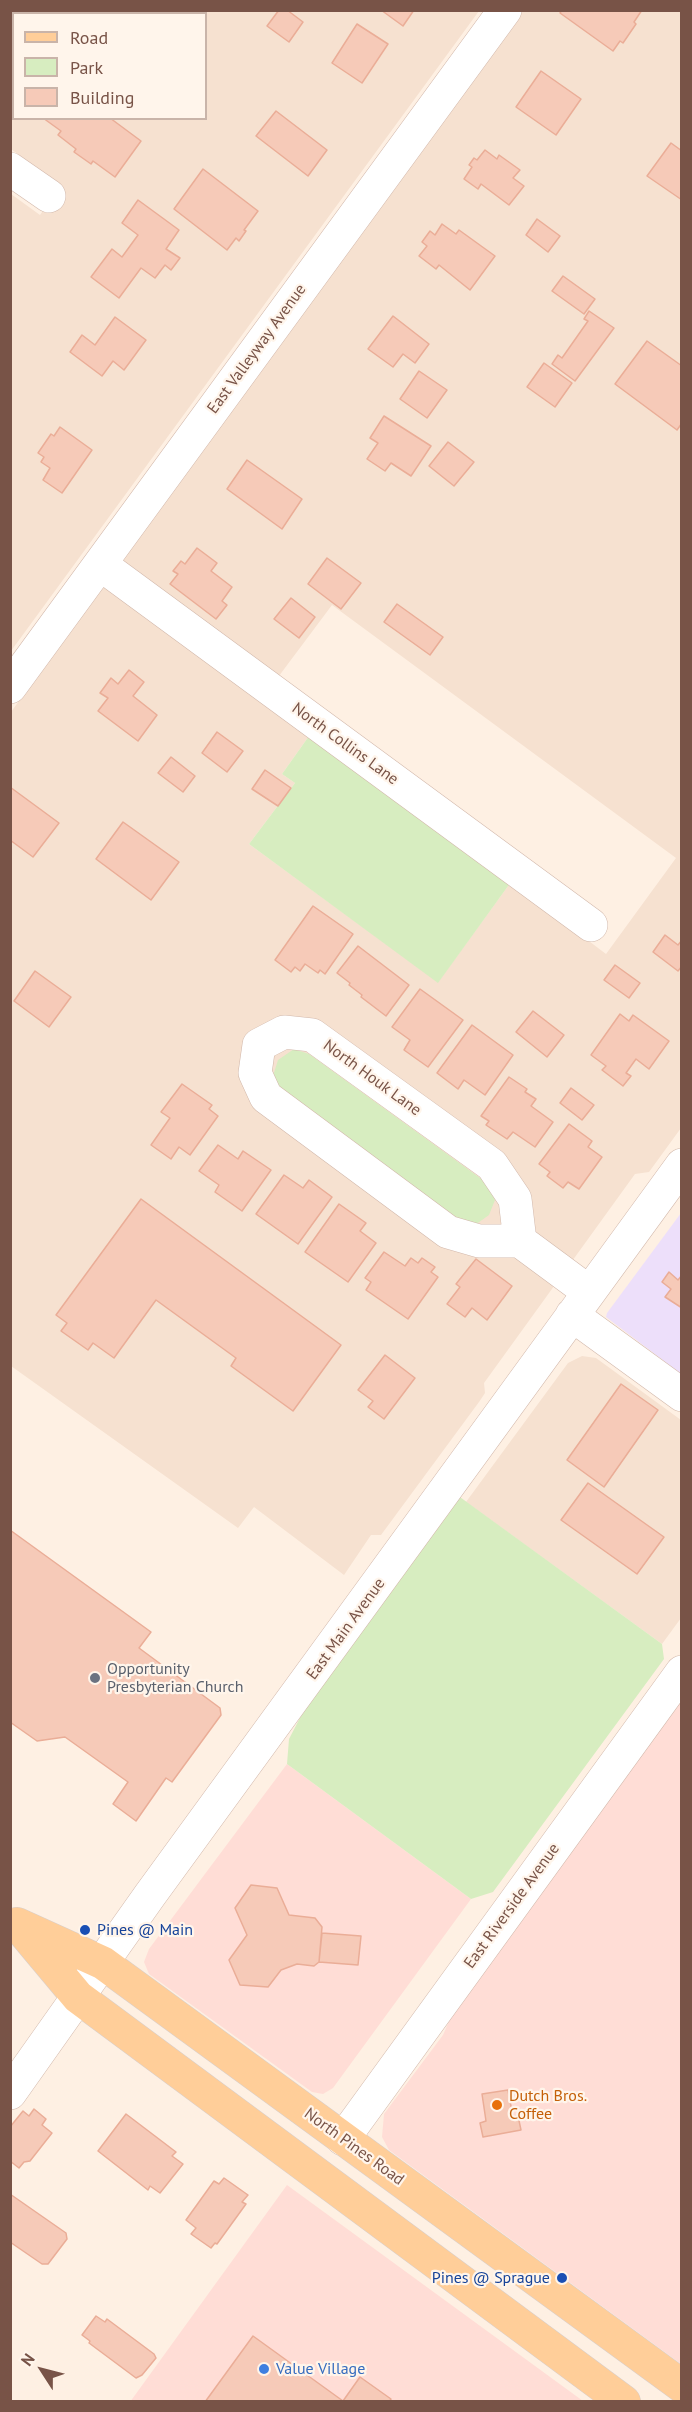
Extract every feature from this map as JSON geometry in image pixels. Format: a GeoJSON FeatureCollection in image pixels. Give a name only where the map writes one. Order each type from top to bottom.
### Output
{"type":"FeatureCollection","features":[{"type":"Feature","properties":{"kind":"main road","name":"North Pines Road"},"geometry":{"type":"LineString","coordinates":[[14,1921],[102,1963],[681,2386]]}},
{"type":"Feature","properties":{"kind":"main road","name":"North Pines Road"},"geometry":{"type":"LineString","coordinates":[[14,1921],[78,1998],[624,2402]]}},
{"type":"Feature","properties":{"kind":"street","name":"East Valleyway Avenue"},"geometry":{"type":"LineString","coordinates":[[10,687],[505,10]]}},
{"type":"Feature","properties":{"kind":"street"},"geometry":{"type":"LineString","coordinates":[[10,169],[49,196]]}},
{"type":"Feature","properties":{"kind":"street","name":"North Collins Lane"},"geometry":{"type":"LineString","coordinates":[[100,564],[591,925]]}},
{"type":"Feature","properties":{"kind":"street","name":"North Houk Lane"},"geometry":{"type":"LineString","coordinates":[[284,1032],[312,1035],[492,1165],[515,1199],[519,1241],[479,1241],[448,1232],[266,1097],[255,1073],[260,1045],[284,1032]]}},
{"type":"Feature","properties":{"kind":"street","name":"East Main Avenue"},"geometry":{"type":"LineString","coordinates":[[10,2093],[681,1166]]}},
{"type":"Feature","properties":{"kind":"street"},"geometry":{"type":"LineString","coordinates":[[519,1241],[581,1304],[681,1395]]}},
{"type":"Feature","properties":{"kind":"street","name":"East Riverside Avenue"},"geometry":{"type":"LineString","coordinates":[[343,2139],[681,1672]]}},
{"type":"Feature","properties":{"kind":"shaded area"},"geometry":{"type":"Polygon","coordinates":[[[11,11],[479,11],[11,651],[11,194],[40,215],[60,186],[11,149],[11,11]]]}},
{"type":"Feature","properties":{"kind":"shaded area"},"geometry":{"type":"Polygon","coordinates":[[[521,11],[681,11],[681,1128],[649,1172],[635,1174],[484,1383],[485,1393],[479,1402],[381,1535],[371,1535],[344,1575],[254,1507],[238,1528],[11,1366],[11,712],[521,11]],[[332,605],[261,700],[309,736],[282,774],[295,783],[249,844],[438,982],[511,882],[606,954],[676,858],[332,605]]]}},
{"type":"Feature","properties":{"kind":"shaded area"},"geometry":{"type":"Polygon","coordinates":[[[681,1213],[681,1374],[606,1317],[681,1213]]]}},
{"type":"Feature","properties":{"kind":"shaded area"},"geometry":{"type":"Polygon","coordinates":[[[582,1356],[596,1358],[681,1420],[681,1618],[662,1644],[466,1502],[568,1363],[582,1356]]]}},
{"type":"Feature","properties":{"kind":"shaded area"},"geometry":{"type":"Polygon","coordinates":[[[681,1690],[681,2364],[389,2150],[382,2137],[384,2114],[443,2035],[466,1982],[681,1690]]]}},
{"type":"Feature","properties":{"kind":"shaded area"},"geometry":{"type":"Polygon","coordinates":[[[287,1764],[471,1899],[333,2088],[323,2094],[312,2092],[149,1974],[144,1962],[149,1949],[287,1764]]]}},
{"type":"Feature","properties":{"kind":"shaded area"},"geometry":{"type":"Polygon","coordinates":[[[287,2185],[583,2401],[130,2402],[287,2185]]]}},
{"type":"Feature","properties":{"kind":"green space"},"geometry":{"type":"Polygon","coordinates":[[[309,736],[511,882],[438,983],[249,844],[295,783],[282,774],[309,736]]]}},
{"type":"Feature","properties":{"kind":"green space"},"geometry":{"type":"Polygon","coordinates":[[[294,1049],[309,1054],[487,1183],[495,1200],[489,1215],[475,1225],[454,1220],[281,1092],[273,1076],[278,1060],[294,1049]]]}},
{"type":"Feature","properties":{"kind":"green space"},"geometry":{"type":"Polygon","coordinates":[[[453,1492],[662,1644],[664,1659],[493,1892],[471,1899],[287,1764],[289,1739],[316,1687],[453,1492]]]}},
{"type":"Feature","properties":{"kind":"building"},"geometry":{"type":"Polygon","coordinates":[[[139,10],[173,10],[172,12],[138,12],[139,10]]]}},
{"type":"Feature","properties":{"kind":"building"},"geometry":{"type":"Polygon","coordinates":[[[279,10],[287,10],[303,22],[289,42],[267,26],[279,10]]]}},
{"type":"Feature","properties":{"kind":"building"},"geometry":{"type":"Polygon","coordinates":[[[381,10],[414,10],[403,26],[381,10]]]}},
{"type":"Feature","properties":{"kind":"building"},"geometry":{"type":"Polygon","coordinates":[[[562,10],[642,10],[623,43],[620,41],[613,51],[560,13],[562,10]]]}},
{"type":"Feature","properties":{"kind":"building"},"geometry":{"type":"Polygon","coordinates":[[[357,24],[388,44],[362,83],[332,63],[357,24]]]}},
{"type":"Feature","properties":{"kind":"building"},"geometry":{"type":"Polygon","coordinates":[[[10,44],[12,45],[12,102],[10,101],[10,44]]]}},
{"type":"Feature","properties":{"kind":"building"},"geometry":{"type":"Polygon","coordinates":[[[541,71],[581,99],[556,135],[516,107],[541,71]]]}},
{"type":"Feature","properties":{"kind":"building"},"geometry":{"type":"Polygon","coordinates":[[[276,111],[327,150],[308,176],[256,136],[276,111]]]}},
{"type":"Feature","properties":{"kind":"building"},"geometry":{"type":"Polygon","coordinates":[[[46,120],[113,120],[141,141],[115,177],[93,161],[91,164],[74,152],[76,149],[58,135],[61,131],[46,120]]]}},
{"type":"Feature","properties":{"kind":"building"},"geometry":{"type":"Polygon","coordinates":[[[671,143],[682,151],[682,200],[647,176],[671,143]]]}},
{"type":"Feature","properties":{"kind":"building"},"geometry":{"type":"Polygon","coordinates":[[[485,150],[497,159],[499,155],[520,170],[513,178],[524,186],[509,205],[481,184],[478,189],[464,179],[472,167],[469,165],[474,158],[477,160],[485,150]]]}},
{"type":"Feature","properties":{"kind":"building"},"geometry":{"type":"Polygon","coordinates":[[[203,169],[258,211],[239,241],[236,238],[227,250],[174,209],[203,169]]]}},
{"type":"Feature","properties":{"kind":"building"},"geometry":{"type":"Polygon","coordinates":[[[138,200],[179,230],[166,249],[180,258],[171,270],[165,265],[155,278],[141,268],[119,298],[91,277],[112,249],[122,257],[138,235],[122,223],[138,200]]]}},
{"type":"Feature","properties":{"kind":"building"},"geometry":{"type":"Polygon","coordinates":[[[537,219],[560,236],[548,252],[526,235],[537,219]]]}},
{"type":"Feature","properties":{"kind":"building"},"geometry":{"type":"Polygon","coordinates":[[[442,224],[456,234],[459,230],[495,256],[470,290],[439,265],[436,269],[419,256],[427,246],[422,242],[430,231],[435,235],[442,224]]]}},
{"type":"Feature","properties":{"kind":"building"},"geometry":{"type":"Polygon","coordinates":[[[563,276],[595,299],[584,314],[552,291],[563,276]]]}},
{"type":"Feature","properties":{"kind":"building"},"geometry":{"type":"Polygon","coordinates":[[[589,311],[614,328],[575,381],[552,364],[558,355],[562,358],[588,321],[584,319],[589,311]]]}},
{"type":"Feature","properties":{"kind":"building"},"geometry":{"type":"Polygon","coordinates":[[[393,316],[429,344],[415,363],[403,354],[393,367],[368,349],[393,316]]]}},
{"type":"Feature","properties":{"kind":"building"},"geometry":{"type":"Polygon","coordinates":[[[115,317],[146,340],[124,370],[113,361],[102,376],[70,352],[82,335],[95,345],[115,317]]]}},
{"type":"Feature","properties":{"kind":"building"},"geometry":{"type":"Polygon","coordinates":[[[647,341],[682,366],[682,423],[677,430],[615,384],[647,341]]]}},
{"type":"Feature","properties":{"kind":"building"},"geometry":{"type":"Polygon","coordinates":[[[544,363],[572,383],[555,407],[527,387],[544,363]]]}},
{"type":"Feature","properties":{"kind":"building"},"geometry":{"type":"Polygon","coordinates":[[[419,371],[447,390],[427,418],[400,399],[419,371]]]}},
{"type":"Feature","properties":{"kind":"building"},"geometry":{"type":"Polygon","coordinates":[[[384,416],[431,446],[411,476],[391,463],[385,471],[367,459],[378,443],[370,438],[384,416]]]}},
{"type":"Feature","properties":{"kind":"building"},"geometry":{"type":"Polygon","coordinates":[[[60,427],[92,450],[62,493],[43,480],[50,468],[41,462],[44,457],[38,453],[51,434],[54,436],[60,427]]]}},
{"type":"Feature","properties":{"kind":"building"},"geometry":{"type":"Polygon","coordinates":[[[448,442],[474,462],[454,486],[429,466],[448,442]]]}},
{"type":"Feature","properties":{"kind":"building"},"geometry":{"type":"Polygon","coordinates":[[[247,460],[302,499],[282,529],[227,489],[247,460]]]}},
{"type":"Feature","properties":{"kind":"building"},"geometry":{"type":"Polygon","coordinates":[[[197,548],[217,563],[211,571],[232,587],[222,601],[227,605],[216,619],[170,584],[178,574],[173,571],[181,561],[185,564],[197,548]]]}},
{"type":"Feature","properties":{"kind":"building"},"geometry":{"type":"Polygon","coordinates":[[[327,558],[361,583],[341,609],[308,584],[327,558]]]}},
{"type":"Feature","properties":{"kind":"building"},"geometry":{"type":"Polygon","coordinates":[[[291,598],[315,617],[299,638],[274,619],[291,598]]]}},
{"type":"Feature","properties":{"kind":"building"},"geometry":{"type":"Polygon","coordinates":[[[397,604],[443,637],[430,655],[384,622],[397,604]]]}},
{"type":"Feature","properties":{"kind":"building"},"geometry":{"type":"Polygon","coordinates":[[[129,670],[144,682],[133,696],[157,715],[138,741],[98,711],[108,698],[100,693],[111,678],[118,684],[129,670]]]}},
{"type":"Feature","properties":{"kind":"building"},"geometry":{"type":"Polygon","coordinates":[[[217,732],[243,751],[227,772],[202,753],[217,732]]]}},
{"type":"Feature","properties":{"kind":"building"},"geometry":{"type":"Polygon","coordinates":[[[171,757],[195,776],[183,792],[158,773],[171,757]]]}},
{"type":"Feature","properties":{"kind":"building"},"geometry":{"type":"Polygon","coordinates":[[[265,770],[291,788],[278,806],[252,789],[265,770]]]}},
{"type":"Feature","properties":{"kind":"building"},"geometry":{"type":"Polygon","coordinates":[[[10,787],[59,823],[33,857],[10,840],[10,787]]]}},
{"type":"Feature","properties":{"kind":"building"},"geometry":{"type":"Polygon","coordinates":[[[123,822],[179,862],[151,900],[96,859],[123,822]]]}},
{"type":"Feature","properties":{"kind":"building"},"geometry":{"type":"Polygon","coordinates":[[[313,906],[353,934],[325,974],[320,970],[318,973],[305,964],[300,971],[295,967],[291,972],[275,960],[313,906]]]}},
{"type":"Feature","properties":{"kind":"building"},"geometry":{"type":"Polygon","coordinates":[[[665,935],[678,945],[682,940],[682,966],[678,971],[653,952],[665,935]]]}},
{"type":"Feature","properties":{"kind":"building"},"geometry":{"type":"Polygon","coordinates":[[[358,946],[409,985],[386,1016],[361,997],[362,995],[349,985],[350,983],[337,973],[358,946]]]}},
{"type":"Feature","properties":{"kind":"building"},"geometry":{"type":"Polygon","coordinates":[[[615,965],[640,983],[629,998],[604,980],[615,965]]]}},
{"type":"Feature","properties":{"kind":"building"},"geometry":{"type":"Polygon","coordinates":[[[35,971],[71,997],[49,1027],[14,1001],[35,971]]]}},
{"type":"Feature","properties":{"kind":"building"},"geometry":{"type":"Polygon","coordinates":[[[420,989],[463,1020],[428,1067],[404,1050],[410,1040],[392,1027],[420,989]]]}},
{"type":"Feature","properties":{"kind":"building"},"geometry":{"type":"Polygon","coordinates":[[[533,1011],[564,1035],[547,1057],[516,1032],[533,1011]]]}},
{"type":"Feature","properties":{"kind":"building"},"geometry":{"type":"Polygon","coordinates":[[[620,1014],[629,1021],[633,1015],[669,1041],[649,1069],[636,1059],[626,1073],[631,1076],[623,1086],[602,1070],[606,1066],[591,1055],[620,1014]]]}},
{"type":"Feature","properties":{"kind":"building"},"geometry":{"type":"Polygon","coordinates":[[[472,1025],[513,1055],[485,1095],[464,1080],[458,1089],[437,1073],[472,1025]]]}},
{"type":"Feature","properties":{"kind":"building"},"geometry":{"type":"Polygon","coordinates":[[[509,1077],[527,1089],[525,1092],[536,1099],[531,1106],[553,1122],[535,1147],[513,1132],[507,1139],[486,1125],[489,1121],[481,1116],[509,1077]]]}},
{"type":"Feature","properties":{"kind":"building"},"geometry":{"type":"Polygon","coordinates":[[[182,1084],[212,1105],[209,1109],[218,1116],[190,1155],[179,1147],[171,1159],[151,1145],[170,1118],[161,1112],[182,1084]]]}},
{"type":"Feature","properties":{"kind":"building"},"geometry":{"type":"Polygon","coordinates":[[[571,1088],[594,1105],[582,1120],[560,1103],[571,1088]]]}},
{"type":"Feature","properties":{"kind":"building"},"geometry":{"type":"Polygon","coordinates":[[[569,1124],[592,1141],[588,1147],[602,1157],[579,1189],[568,1182],[563,1188],[547,1176],[550,1172],[539,1164],[569,1124]]]}},
{"type":"Feature","properties":{"kind":"building"},"geometry":{"type":"Polygon","coordinates":[[[218,1145],[238,1159],[243,1151],[271,1170],[242,1211],[215,1192],[219,1185],[199,1171],[218,1145]]]}},
{"type":"Feature","properties":{"kind":"building"},"geometry":{"type":"Polygon","coordinates":[[[284,1175],[303,1188],[309,1180],[332,1197],[298,1244],[256,1214],[284,1175]]]}},
{"type":"Feature","properties":{"kind":"building"},"geometry":{"type":"Polygon","coordinates":[[[141,1199],[341,1345],[293,1411],[231,1366],[236,1358],[156,1300],[114,1358],[93,1343],[88,1350],[61,1331],[67,1323],[56,1315],[141,1199]]]}},
{"type":"Feature","properties":{"kind":"building"},"geometry":{"type":"Polygon","coordinates":[[[339,1204],[366,1223],[360,1231],[376,1243],[348,1282],[305,1252],[339,1204]]]}},
{"type":"Feature","properties":{"kind":"building"},"geometry":{"type":"Polygon","coordinates":[[[384,1252],[405,1266],[411,1258],[418,1263],[422,1258],[435,1267],[431,1272],[438,1277],[408,1319],[366,1290],[371,1282],[365,1278],[384,1252]]]}},
{"type":"Feature","properties":{"kind":"building"},"geometry":{"type":"Polygon","coordinates":[[[476,1259],[512,1286],[487,1320],[472,1308],[465,1317],[447,1304],[460,1287],[456,1284],[476,1259]]]}},
{"type":"Feature","properties":{"kind":"building"},"geometry":{"type":"Polygon","coordinates":[[[669,1272],[678,1280],[682,1275],[682,1308],[665,1297],[671,1289],[662,1282],[669,1272]]]}},
{"type":"Feature","properties":{"kind":"building"},"geometry":{"type":"Polygon","coordinates":[[[385,1355],[415,1378],[384,1419],[368,1407],[373,1401],[358,1390],[385,1355]]]}},
{"type":"Feature","properties":{"kind":"building"},"geometry":{"type":"Polygon","coordinates":[[[621,1384],[658,1410],[604,1487],[567,1460],[621,1384]]]}},
{"type":"Feature","properties":{"kind":"building"},"geometry":{"type":"Polygon","coordinates":[[[588,1483],[664,1537],[637,1574],[561,1520],[588,1483]]]}},
{"type":"Feature","properties":{"kind":"building","name":"Opportunity Presbyterian Church"},"geometry":{"type":"Polygon","coordinates":[[[10,1530],[151,1632],[139,1648],[220,1708],[221,1715],[172,1782],[166,1778],[136,1821],[113,1804],[128,1782],[65,1737],[37,1741],[10,1722],[10,1530]]]}},
{"type":"Feature","properties":{"kind":"building"},"geometry":{"type":"Polygon","coordinates":[[[251,1885],[277,1888],[289,1915],[315,1918],[322,1927],[319,1962],[314,1966],[297,1964],[281,1970],[268,1987],[240,1985],[229,1960],[247,1935],[235,1908],[251,1885]]]}},
{"type":"Feature","properties":{"kind":"building"},"geometry":{"type":"Polygon","coordinates":[[[322,1933],[361,1936],[358,1965],[319,1962],[322,1933]]]}},
{"type":"Feature","properties":{"kind":"building","name":"Dutch Bros. Coffee"},"geometry":{"type":"Polygon","coordinates":[[[508,2090],[513,2117],[518,2116],[521,2130],[483,2137],[480,2123],[486,2121],[482,2094],[508,2090]]]}},
{"type":"Feature","properties":{"kind":"building"},"geometry":{"type":"Polygon","coordinates":[[[34,2109],[46,2119],[42,2125],[52,2133],[30,2161],[24,2162],[19,2168],[10,2161],[10,2127],[23,2111],[29,2116],[34,2109]]]}},
{"type":"Feature","properties":{"kind":"building"},"geometry":{"type":"Polygon","coordinates":[[[126,2114],[176,2152],[172,2156],[183,2164],[160,2193],[150,2186],[148,2190],[98,2151],[126,2114]]]}},
{"type":"Feature","properties":{"kind":"building"},"geometry":{"type":"Polygon","coordinates":[[[224,2178],[248,2195],[242,2202],[246,2204],[217,2244],[215,2243],[211,2248],[191,2234],[196,2228],[186,2220],[214,2181],[219,2184],[224,2178]]]}},
{"type":"Feature","properties":{"kind":"building"},"geometry":{"type":"Polygon","coordinates":[[[10,2194],[66,2233],[67,2239],[48,2264],[42,2264],[10,2242],[10,2194]]]}},
{"type":"Feature","properties":{"kind":"building"},"geometry":{"type":"Polygon","coordinates":[[[96,2316],[105,2322],[107,2319],[154,2354],[156,2358],[142,2375],[136,2378],[89,2343],[90,2341],[82,2335],[96,2316]]]}},
{"type":"Feature","properties":{"kind":"building","name":"Value Village"},"geometry":{"type":"Polygon","coordinates":[[[253,2336],[343,2401],[343,2402],[205,2402],[253,2336]]]}},
{"type":"Feature","properties":{"kind":"building"},"geometry":{"type":"Polygon","coordinates":[[[360,2377],[391,2399],[389,2402],[343,2401],[360,2377]]]}},
{"type":"Feature","properties":{"kind":"place","name":"Opportunity Presbyterian Church"},"geometry":{"type":"Point","coordinates":[95,1678]}},
{"type":"Feature","properties":{"kind":"place","name":"Pines @ Main"},"geometry":{"type":"Point","coordinates":[85,1930]}},
{"type":"Feature","properties":{"kind":"place","name":"Dutch Bros. Coffee"},"geometry":{"type":"Point","coordinates":[497,2105]}},
{"type":"Feature","properties":{"kind":"place","name":"Pines @ Sprague"},"geometry":{"type":"Point","coordinates":[562,2278]}},
{"type":"Feature","properties":{"kind":"place","name":"Value Village"},"geometry":{"type":"Point","coordinates":[264,2369]}}]}
